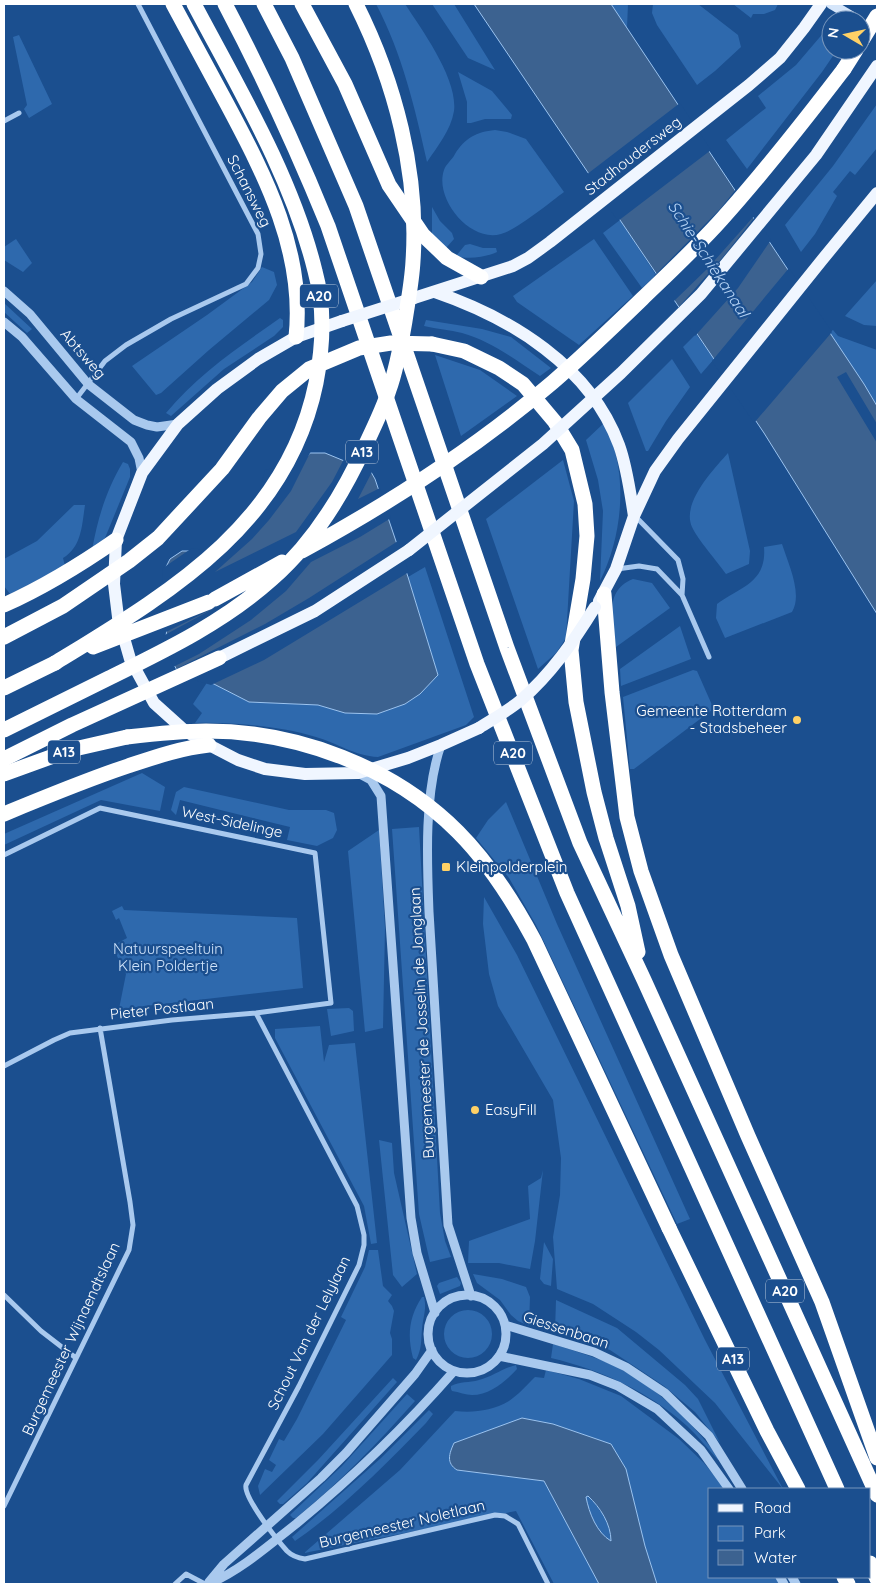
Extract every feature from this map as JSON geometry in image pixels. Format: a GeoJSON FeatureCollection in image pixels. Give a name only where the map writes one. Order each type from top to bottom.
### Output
{"type":"FeatureCollection","features":[{"type":"Feature","properties":{"kind":"highway","name":"A20"},"geometry":{"type":"LineString","coordinates":[[173,4],[253,153],[284,227],[293,265],[297,315],[296,337]]}},
{"type":"Feature","properties":{"kind":"highway","name":"A20"},"geometry":{"type":"LineString","coordinates":[[55,662],[129,617],[191,572],[238,530],[261,505],[286,465],[302,432],[315,386],[322,330],[316,274],[307,242],[289,192],[270,150],[194,4]]}},
{"type":"Feature","properties":{"kind":"highway","name":"A20"},"geometry":{"type":"LineString","coordinates":[[225,4],[256,62],[305,168],[328,226],[477,664],[568,893],[837,1488]]}},
{"type":"Feature","properties":{"kind":"highway","name":"A20"},"geometry":{"type":"LineString","coordinates":[[264,4],[292,58],[356,206],[507,648],[576,834],[877,1495]]}},
{"type":"Feature","properties":{"kind":"highway"},"geometry":{"type":"LineString","coordinates":[[302,4],[345,84],[389,185],[422,235],[447,258],[481,277]]}},
{"type":"Feature","properties":{"kind":"highway","name":"A13"},"geometry":{"type":"LineString","coordinates":[[4,730],[170,647],[227,614],[248,599],[287,565],[306,542],[344,488],[359,459],[389,390],[396,366],[411,284],[414,220],[409,168],[396,109],[379,57],[356,4]]}},
{"type":"Feature","properties":{"kind":"highway"},"geometry":{"type":"LineString","coordinates":[[4,688],[55,662],[215,599],[377,509],[476,442],[552,383],[715,227],[804,121],[850,60]]}},
{"type":"Feature","properties":{"kind":"highway","name":"A20"},"geometry":{"type":"LineString","coordinates":[[4,637],[64,606],[130,561],[158,538],[222,469],[282,391],[309,370],[360,348],[391,343],[432,344],[464,351],[499,368],[523,384],[555,422],[572,450],[585,504],[587,536],[583,579],[571,650],[576,702],[594,792],[606,838],[628,906],[644,980]]}},
{"type":"Feature","properties":{"kind":"highway"},"geometry":{"type":"LineString","coordinates":[[4,605],[38,590],[85,562],[116,540]]}},
{"type":"Feature","properties":{"kind":"highway","name":"A20"},"geometry":{"type":"LineString","coordinates":[[604,594],[626,817],[641,872],[674,963],[822,1302],[877,1458]]}},
{"type":"Feature","properties":{"kind":"highway","name":"A13"},"geometry":{"type":"LineString","coordinates":[[4,759],[72,725],[219,658]]}},
{"type":"Feature","properties":{"kind":"highway","name":"A13"},"geometry":{"type":"LineString","coordinates":[[4,774],[70,750],[127,737],[207,731],[251,734],[296,742],[343,757],[383,776],[419,798],[458,832],[486,865],[514,903],[534,940],[669,1228],[763,1422],[797,1488]]}},
{"type":"Feature","properties":{"kind":"highway","name":"A13"},"geometry":{"type":"LineString","coordinates":[[4,814],[66,788],[116,770],[192,747],[209,745]]}},
{"type":"Feature","properties":{"kind":"highway"},"geometry":{"type":"LineString","coordinates":[[871,1565],[877,1579]]}},
{"type":"Feature","properties":{"kind":"main road","name":"Stadhoudersweg"},"geometry":{"type":"LineString","coordinates":[[435,292],[512,266],[550,242],[780,58],[821,4]]}},
{"type":"Feature","properties":{"kind":"main road","name":"A13"},"geometry":{"type":"LineString","coordinates":[[219,658],[315,611],[409,550],[543,444],[574,417],[674,321],[724,268],[816,156],[877,66]]}},
{"type":"Feature","properties":{"kind":"main road"},"geometry":{"type":"LineString","coordinates":[[634,516],[620,446],[600,406],[585,388],[547,350],[529,337],[476,308],[435,292],[296,337],[258,359],[216,389],[178,424],[142,473],[116,540],[115,592],[118,617],[130,659],[154,703],[184,730],[209,745],[238,760],[265,769],[305,774],[358,772],[408,758],[479,728],[521,700],[552,670],[576,638],[604,594],[616,569],[634,516],[655,471],[678,439],[877,193]]}},
{"type":"Feature","properties":{"kind":"street","name":"Schansweg"},"geometry":{"type":"LineString","coordinates":[[76,400],[105,361],[126,345],[171,320],[246,284],[258,268],[261,254],[258,234],[138,4]]}},
{"type":"Feature","properties":{"kind":"street"},"geometry":{"type":"LineString","coordinates":[[4,121],[19,113]]}},
{"type":"Feature","properties":{"kind":"street","name":"Abtsweg"},"geometry":{"type":"LineString","coordinates":[[4,291],[30,314],[88,384],[134,420],[156,426],[178,424]]}},
{"type":"Feature","properties":{"kind":"street"},"geometry":{"type":"LineString","coordinates":[[4,322],[22,337],[76,400],[131,442],[139,458],[142,473]]}},
{"type":"Feature","properties":{"kind":"street"},"geometry":{"type":"LineString","coordinates":[[634,516],[678,560],[683,579],[682,595]]}},
{"type":"Feature","properties":{"kind":"street"},"geometry":{"type":"LineString","coordinates":[[616,569],[639,566],[657,569],[682,595],[710,657]]}},
{"type":"Feature","properties":{"kind":"street","name":"Burgemeester de Josselin de Jonglaan"},"geometry":{"type":"LineString","coordinates":[[441,745],[435,762],[432,782],[427,871],[429,922],[448,1225],[471,1296]]}},
{"type":"Feature","properties":{"kind":"street","name":"Burgemeester de Josselin de Jonglaan"},"geometry":{"type":"LineString","coordinates":[[358,772],[371,780],[381,796],[410,1218],[417,1253],[435,1312]]}},
{"type":"Feature","properties":{"kind":"street","name":"West-Sidelinge"},"geometry":{"type":"LineString","coordinates":[[4,856],[100,808],[315,853],[331,1003]]}},
{"type":"Feature","properties":{"kind":"street","name":"Pieter Postlaan"},"geometry":{"type":"LineString","coordinates":[[4,1066],[70,1033],[100,1028],[256,1013],[331,1003]]}},
{"type":"Feature","properties":{"kind":"street","name":"Schout Van der Lelylaan"},"geometry":{"type":"LineString","coordinates":[[256,1013],[357,1206],[364,1235],[363,1249],[353,1279],[246,1485],[246,1493],[267,1525]]}},
{"type":"Feature","properties":{"kind":"street","name":"Burgemeester Wijnaendtslaan"},"geometry":{"type":"LineString","coordinates":[[4,1506],[129,1250],[133,1225],[100,1028]]}},
{"type":"Feature","properties":{"kind":"street"},"geometry":{"type":"LineString","coordinates":[[4,1295],[40,1331],[76,1358]]}},
{"type":"Feature","properties":{"kind":"street"},"geometry":{"type":"LineString","coordinates":[[471,1296],[489,1302],[496,1308],[505,1325],[506,1336],[499,1356],[487,1368],[479,1372],[462,1373],[454,1371],[441,1363],[432,1350],[428,1335],[435,1312],[440,1306],[455,1298],[471,1296]]}},
{"type":"Feature","properties":{"kind":"street","name":"Giessenbaan"},"geometry":{"type":"LineString","coordinates":[[505,1325],[594,1352],[626,1367],[665,1393],[709,1436],[741,1488]]}},
{"type":"Feature","properties":{"kind":"street"},"geometry":{"type":"LineString","coordinates":[[207,1584],[224,1564],[321,1478],[346,1453],[415,1374],[432,1350]]}},
{"type":"Feature","properties":{"kind":"street"},"geometry":{"type":"LineString","coordinates":[[499,1356],[590,1375],[618,1386],[657,1409],[701,1450],[728,1488]]}},
{"type":"Feature","properties":{"kind":"street"},"geometry":{"type":"LineString","coordinates":[[175,1584],[186,1574],[207,1584],[227,1576],[278,1538],[348,1480],[454,1371]]}},
{"type":"Feature","properties":{"kind":"street","name":"Burgemeester Noletlaan"},"geometry":{"type":"LineString","coordinates":[[267,1525],[288,1552],[297,1558],[305,1559],[495,1516],[505,1516],[518,1524],[548,1584]]}},
{"type":"Feature","properties":{"kind":"green space"},"geometry":{"type":"Polygon","coordinates":[[[376,4],[405,4],[437,55],[450,84],[454,98],[454,111],[450,125],[427,162],[400,61],[376,4]]]}},
{"type":"Feature","properties":{"kind":"green space"},"geometry":{"type":"Polygon","coordinates":[[[432,4],[454,4],[495,70],[468,58],[432,4]]]}},
{"type":"Feature","properties":{"kind":"green space"},"geometry":{"type":"Polygon","coordinates":[[[611,4],[628,4],[627,28],[611,4]]]}},
{"type":"Feature","properties":{"kind":"green space"},"geometry":{"type":"Polygon","coordinates":[[[653,4],[698,4],[738,35],[741,47],[697,85],[657,25],[652,13],[653,4]]]}},
{"type":"Feature","properties":{"kind":"green space"},"geometry":{"type":"Polygon","coordinates":[[[733,4],[778,4],[775,10],[764,14],[753,14],[751,18],[733,4]]]}},
{"type":"Feature","properties":{"kind":"green space"},"geometry":{"type":"Polygon","coordinates":[[[19,35],[52,104],[29,118],[24,109],[27,105],[13,37],[19,35]]]}},
{"type":"Feature","properties":{"kind":"green space"},"geometry":{"type":"Polygon","coordinates":[[[821,36],[821,60],[830,60],[747,169],[726,140],[766,108],[758,96],[796,65],[821,36]]]}},
{"type":"Feature","properties":{"kind":"green space"},"geometry":{"type":"Polygon","coordinates":[[[458,72],[492,91],[512,115],[511,119],[485,119],[467,123],[467,102],[458,72]]]}},
{"type":"Feature","properties":{"kind":"green space"},"geometry":{"type":"Polygon","coordinates":[[[877,104],[877,148],[855,175],[850,171],[833,192],[837,196],[815,234],[801,252],[785,225],[833,166],[877,104]]]}},
{"type":"Feature","properties":{"kind":"green space"},"geometry":{"type":"Polygon","coordinates":[[[495,130],[526,139],[564,192],[516,227],[501,234],[489,235],[478,232],[457,216],[444,194],[442,181],[445,168],[467,140],[482,132],[495,130]]]}},
{"type":"Feature","properties":{"kind":"green space"},"geometry":{"type":"Polygon","coordinates":[[[432,207],[440,221],[452,233],[454,239],[446,248],[432,235],[432,207]]]}},
{"type":"Feature","properties":{"kind":"green space"},"geometry":{"type":"Polygon","coordinates":[[[620,220],[656,275],[642,288],[603,233],[620,220]]]}},
{"type":"Feature","properties":{"kind":"green space"},"geometry":{"type":"Polygon","coordinates":[[[16,239],[32,263],[23,272],[4,260],[4,247],[16,239]]]}},
{"type":"Feature","properties":{"kind":"green space"},"geometry":{"type":"Polygon","coordinates":[[[594,239],[633,296],[579,345],[517,302],[513,296],[594,239]]]}},
{"type":"Feature","properties":{"kind":"green space"},"geometry":{"type":"Polygon","coordinates":[[[470,244],[483,248],[496,248],[497,252],[477,257],[466,258],[456,256],[465,245],[470,244]]]}},
{"type":"Feature","properties":{"kind":"green space"},"geometry":{"type":"Polygon","coordinates":[[[262,267],[274,272],[277,285],[269,300],[161,393],[156,395],[132,366],[252,282],[262,267]]]}},
{"type":"Feature","properties":{"kind":"green space"},"geometry":{"type":"Polygon","coordinates":[[[877,280],[877,326],[864,325],[845,316],[877,280]]]}},
{"type":"Feature","properties":{"kind":"green space"},"geometry":{"type":"Polygon","coordinates":[[[4,303],[32,329],[27,333],[4,312],[4,303]]]}},
{"type":"Feature","properties":{"kind":"green space"},"geometry":{"type":"Polygon","coordinates":[[[280,318],[283,320],[283,327],[274,336],[224,369],[171,416],[166,413],[205,373],[280,318]]]}},
{"type":"Feature","properties":{"kind":"green space"},"geometry":{"type":"Polygon","coordinates":[[[426,320],[482,329],[511,337],[551,368],[540,376],[503,352],[473,336],[424,326],[426,320]]]}},
{"type":"Feature","properties":{"kind":"green space"},"geometry":{"type":"Polygon","coordinates":[[[833,330],[838,336],[877,350],[877,406],[829,333],[833,330]]]}},
{"type":"Feature","properties":{"kind":"green space"},"geometry":{"type":"Polygon","coordinates":[[[696,334],[714,359],[701,374],[683,347],[696,334]]]}},
{"type":"Feature","properties":{"kind":"green space"},"geometry":{"type":"Polygon","coordinates":[[[435,355],[480,370],[517,396],[461,436],[435,355]]]}},
{"type":"Feature","properties":{"kind":"green space"},"geometry":{"type":"Polygon","coordinates":[[[672,359],[690,387],[648,451],[646,451],[628,403],[672,359]]]}},
{"type":"Feature","properties":{"kind":"green space"},"geometry":{"type":"Polygon","coordinates":[[[604,423],[612,442],[617,462],[620,496],[617,532],[600,581],[603,511],[598,480],[586,440],[604,423]]]}},
{"type":"Feature","properties":{"kind":"green space"},"geometry":{"type":"Polygon","coordinates":[[[728,453],[750,551],[749,564],[726,574],[695,532],[690,518],[695,497],[708,477],[728,453]]]}},
{"type":"Feature","properties":{"kind":"green space"},"geometry":{"type":"Polygon","coordinates":[[[563,460],[574,501],[566,638],[556,653],[538,669],[486,519],[563,460]]]}},
{"type":"Feature","properties":{"kind":"green space"},"geometry":{"type":"Polygon","coordinates":[[[123,462],[128,464],[130,477],[105,538],[92,550],[103,504],[123,462]]]}},
{"type":"Feature","properties":{"kind":"green space"},"geometry":{"type":"Polygon","coordinates":[[[74,505],[85,505],[83,520],[78,541],[74,548],[63,558],[65,566],[10,594],[4,586],[4,559],[37,541],[74,505]]]}},
{"type":"Feature","properties":{"kind":"green space"},"geometry":{"type":"Polygon","coordinates":[[[782,544],[791,569],[795,588],[795,605],[792,612],[725,638],[716,618],[717,604],[743,588],[757,576],[764,559],[764,547],[782,544]]]}},
{"type":"Feature","properties":{"kind":"green space"},"geometry":{"type":"Polygon","coordinates":[[[425,567],[474,717],[466,725],[378,757],[354,752],[302,733],[272,727],[225,723],[195,723],[202,713],[193,704],[208,681],[249,702],[318,705],[345,713],[377,714],[405,704],[420,694],[438,675],[408,577],[425,567]]]}},
{"type":"Feature","properties":{"kind":"green space"},"geometry":{"type":"Polygon","coordinates":[[[633,579],[652,583],[670,608],[616,647],[612,617],[614,599],[617,591],[633,579]]]}},
{"type":"Feature","properties":{"kind":"green space"},"geometry":{"type":"Polygon","coordinates":[[[680,626],[691,659],[621,686],[620,669],[680,626]]]}},
{"type":"Feature","properties":{"kind":"green space"},"geometry":{"type":"Polygon","coordinates":[[[693,670],[697,671],[712,705],[712,710],[634,769],[630,769],[623,697],[693,670]]]}},
{"type":"Feature","properties":{"kind":"green space"},"geometry":{"type":"Polygon","coordinates":[[[142,773],[165,787],[160,811],[101,800],[4,845],[4,834],[142,773]]]}},
{"type":"Feature","properties":{"kind":"green space"},"geometry":{"type":"Polygon","coordinates":[[[184,787],[289,810],[326,810],[334,813],[337,830],[333,838],[317,846],[287,840],[290,827],[180,800],[176,815],[171,810],[176,792],[184,787]]]}},
{"type":"Feature","properties":{"kind":"green space"},"geometry":{"type":"Polygon","coordinates":[[[506,802],[557,924],[690,1219],[677,1224],[536,925],[509,878],[476,838],[488,820],[506,802]]]}},
{"type":"Feature","properties":{"kind":"green space"},"geometry":{"type":"Polygon","coordinates":[[[419,827],[440,1213],[445,1241],[451,1257],[430,1262],[419,1214],[392,829],[419,827]]]}},
{"type":"Feature","properties":{"kind":"green space"},"geometry":{"type":"Polygon","coordinates":[[[379,830],[385,928],[383,1028],[365,1032],[348,851],[379,830]]]}},
{"type":"Feature","properties":{"kind":"green space"},"geometry":{"type":"Polygon","coordinates":[[[484,897],[517,955],[705,1340],[782,1488],[715,1403],[659,1350],[636,1332],[593,1304],[557,1289],[553,1237],[560,1195],[561,1158],[553,1100],[498,1006],[489,974],[483,924],[484,897]]]}},
{"type":"Feature","properties":{"kind":"green space","name":"Natuurspeeltuin Klein Poldertje"},"geometry":{"type":"Polygon","coordinates":[[[122,906],[124,910],[297,918],[303,988],[119,1009],[126,974],[112,946],[127,938],[119,918],[116,920],[112,911],[122,906]]]}},
{"type":"Feature","properties":{"kind":"green space"},"geometry":{"type":"Polygon","coordinates":[[[349,1008],[353,1011],[354,1031],[331,1036],[327,1009],[349,1008]]]}},
{"type":"Feature","properties":{"kind":"green space"},"geometry":{"type":"Polygon","coordinates":[[[320,1026],[324,1062],[329,1045],[355,1043],[377,1243],[371,1244],[364,1206],[275,1038],[275,1029],[320,1026]]]}},
{"type":"Feature","properties":{"kind":"green space"},"geometry":{"type":"Polygon","coordinates":[[[379,1140],[392,1143],[394,1173],[417,1274],[402,1287],[393,1275],[379,1140]]]}},
{"type":"Feature","properties":{"kind":"green space"},"geometry":{"type":"Polygon","coordinates":[[[543,1170],[530,1269],[499,1263],[468,1263],[469,1241],[530,1219],[528,1186],[541,1178],[543,1170]]]}},
{"type":"Feature","properties":{"kind":"green space"},"geometry":{"type":"Polygon","coordinates":[[[544,1242],[553,1259],[551,1286],[544,1284],[540,1279],[544,1242]]]}},
{"type":"Feature","properties":{"kind":"green space"},"geometry":{"type":"Polygon","coordinates":[[[369,1250],[378,1250],[383,1286],[392,1295],[388,1301],[394,1311],[390,1333],[392,1355],[323,1434],[260,1495],[258,1486],[265,1469],[272,1472],[276,1465],[269,1460],[279,1439],[284,1441],[297,1419],[346,1320],[341,1317],[365,1267],[369,1250]]]}},
{"type":"Feature","properties":{"kind":"green space"},"geometry":{"type":"Polygon","coordinates":[[[473,1274],[502,1279],[526,1287],[530,1297],[529,1326],[511,1315],[500,1300],[477,1283],[473,1274]]]}},
{"type":"Feature","properties":{"kind":"green space"},"geometry":{"type":"Polygon","coordinates":[[[457,1277],[461,1283],[460,1286],[440,1294],[437,1286],[439,1283],[457,1277]]]}},
{"type":"Feature","properties":{"kind":"green space"},"geometry":{"type":"Polygon","coordinates":[[[422,1297],[424,1297],[425,1301],[425,1309],[420,1348],[416,1360],[413,1358],[411,1350],[410,1326],[414,1312],[422,1297]]]}},
{"type":"Feature","properties":{"kind":"green space"},"geometry":{"type":"Polygon","coordinates":[[[556,1300],[617,1328],[685,1385],[698,1399],[720,1443],[695,1412],[664,1386],[610,1350],[555,1331],[556,1300]]]}},
{"type":"Feature","properties":{"kind":"green space"},"geometry":{"type":"Polygon","coordinates":[[[468,1310],[477,1312],[485,1317],[490,1325],[492,1334],[490,1343],[485,1351],[477,1356],[468,1358],[459,1356],[451,1351],[446,1343],[444,1334],[446,1325],[451,1317],[459,1312],[468,1310]]]}},
{"type":"Feature","properties":{"kind":"green space"},"geometry":{"type":"Polygon","coordinates":[[[553,1344],[619,1368],[652,1389],[681,1414],[720,1459],[718,1460],[687,1426],[640,1392],[588,1369],[551,1358],[553,1344]]]}},
{"type":"Feature","properties":{"kind":"green space"},"geometry":{"type":"Polygon","coordinates":[[[516,1365],[517,1369],[508,1378],[485,1393],[470,1395],[452,1391],[451,1389],[451,1386],[454,1384],[484,1379],[516,1365]]]}},
{"type":"Feature","properties":{"kind":"green space"},"geometry":{"type":"Polygon","coordinates":[[[546,1370],[579,1379],[621,1396],[679,1439],[704,1463],[724,1488],[708,1488],[708,1578],[779,1578],[782,1584],[657,1584],[645,1546],[626,1470],[611,1444],[553,1424],[523,1418],[454,1443],[449,1458],[451,1464],[457,1470],[544,1481],[599,1584],[554,1584],[516,1511],[304,1553],[400,1470],[455,1411],[469,1412],[496,1407],[516,1396],[535,1377],[544,1378],[546,1370]]]}},
{"type":"Feature","properties":{"kind":"green space"},"geometry":{"type":"Polygon","coordinates":[[[393,1378],[397,1382],[307,1483],[283,1504],[280,1504],[277,1501],[318,1460],[393,1378]]]}},
{"type":"Feature","properties":{"kind":"green space"},"geometry":{"type":"Polygon","coordinates":[[[407,1394],[415,1401],[387,1432],[328,1490],[296,1518],[293,1518],[290,1515],[342,1466],[407,1394]]]}},
{"type":"Feature","properties":{"kind":"green space"},"geometry":{"type":"Polygon","coordinates":[[[429,1410],[433,1414],[426,1423],[379,1470],[347,1500],[295,1541],[292,1537],[381,1458],[429,1410]]]}},
{"type":"Feature","properties":{"kind":"green space"},"geometry":{"type":"Polygon","coordinates":[[[588,1496],[604,1517],[609,1528],[611,1541],[594,1522],[587,1503],[586,1497],[588,1496]]]}},
{"type":"Feature","properties":{"kind":"water","name":"Schie-Schiekanaal"},"geometry":{"type":"Polygon","coordinates":[[[474,4],[611,4],[864,384],[877,406],[877,614],[764,433],[474,4]]]}},
{"type":"Feature","properties":{"kind":"water"},"geometry":{"type":"Polygon","coordinates":[[[310,453],[325,453],[371,472],[408,577],[438,675],[420,694],[405,704],[377,714],[345,713],[318,705],[249,702],[208,681],[178,672],[173,663],[166,637],[169,606],[166,567],[170,559],[182,551],[203,553],[238,545],[310,453]]]}},
{"type":"Feature","properties":{"kind":"water"},"geometry":{"type":"Polygon","coordinates":[[[522,1418],[553,1424],[611,1444],[626,1469],[645,1546],[657,1584],[599,1584],[544,1481],[457,1470],[451,1464],[449,1458],[454,1443],[522,1418]],[[588,1496],[586,1497],[594,1522],[611,1541],[607,1522],[588,1496]]]}},
{"type":"Feature","properties":{"kind":"pier"},"geometry":{"type":"Polygon","coordinates":[[[680,103],[711,150],[618,221],[586,175],[680,103]]]}},
{"type":"Feature","properties":{"kind":"pier"},"geometry":{"type":"Polygon","coordinates":[[[737,188],[755,215],[707,269],[672,303],[654,276],[720,209],[737,188]]]}},
{"type":"Feature","properties":{"kind":"pier"},"geometry":{"type":"Polygon","coordinates":[[[755,217],[771,240],[738,288],[695,336],[677,309],[755,217]]]}},
{"type":"Feature","properties":{"kind":"pier"},"geometry":{"type":"Polygon","coordinates":[[[789,268],[832,332],[754,423],[712,361],[789,268]]]}},
{"type":"Feature","properties":{"kind":"pier"},"geometry":{"type":"Polygon","coordinates":[[[846,372],[877,424],[877,443],[837,377],[846,372]]]}},
{"type":"Feature","properties":{"kind":"pier"},"geometry":{"type":"Polygon","coordinates":[[[311,451],[291,491],[269,520],[252,539],[215,572],[296,532],[332,482],[344,459],[373,470],[358,499],[380,488],[391,518],[360,537],[311,562],[286,591],[251,620],[199,654],[173,667],[163,636],[220,605],[164,633],[166,607],[162,580],[163,568],[192,548],[210,551],[218,547],[237,543],[255,508],[265,470],[290,464],[297,457],[311,451]]]}},
{"type":"Feature","properties":{"kind":"pier"},"geometry":{"type":"Polygon","coordinates":[[[398,541],[409,572],[264,660],[211,685],[178,675],[174,670],[265,624],[398,541]]]}},
{"type":"Feature","properties":{"kind":"place","name":"Gemeente Rotterdam - Stadsbeheer"},"geometry":{"type":"Point","coordinates":[797,720]}},
{"type":"Feature","properties":{"kind":"place","name":"Kleinpolderplein"},"geometry":{"type":"Point","coordinates":[446,867]}},
{"type":"Feature","properties":{"kind":"place","name":"EasyFill"},"geometry":{"type":"Point","coordinates":[475,1110]}}]}
